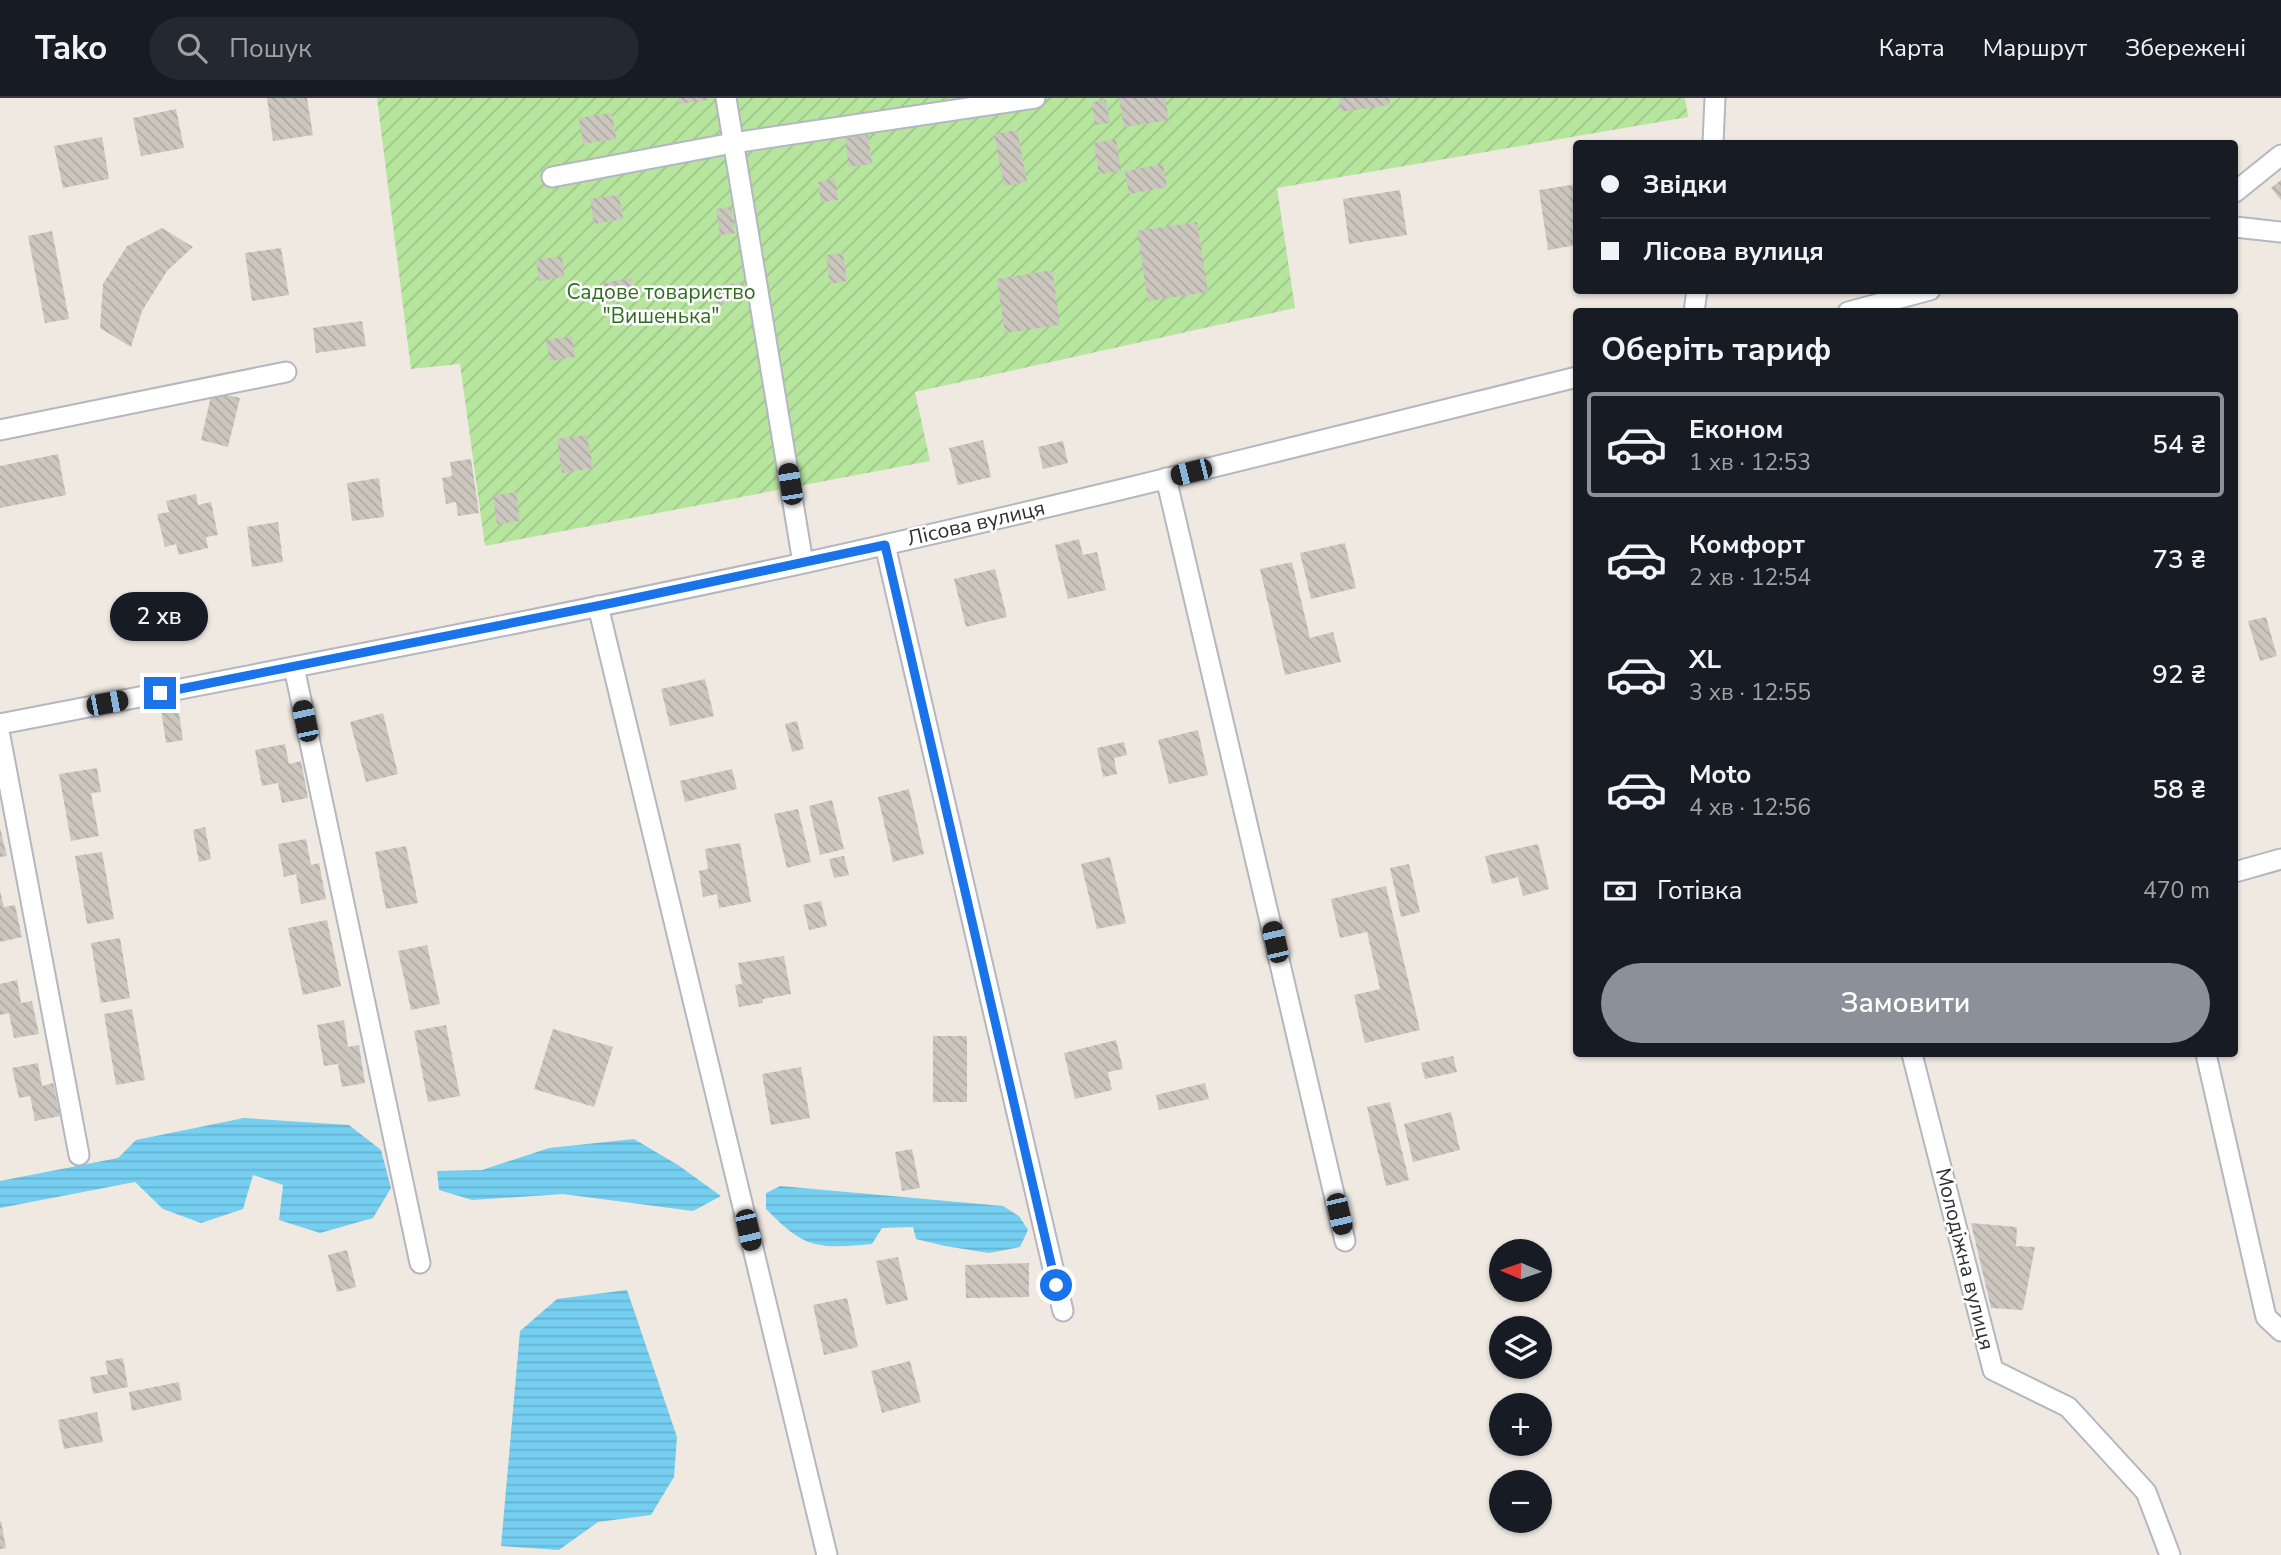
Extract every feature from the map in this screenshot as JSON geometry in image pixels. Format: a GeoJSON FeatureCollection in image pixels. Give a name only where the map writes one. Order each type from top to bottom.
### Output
{"type":"FeatureCollection","features":[{"type":"Feature","properties":{"kind":"street"},"geometry":{"type":"LineString","coordinates":[[726,98],[803,563]]}},
{"type":"Feature","properties":{"kind":"street"},"geometry":{"type":"LineString","coordinates":[[552,177],[935,105],[1035,98]]}},
{"type":"Feature","properties":{"kind":"street"},"geometry":{"type":"LineString","coordinates":[[1713,140],[1715,98]]}},
{"type":"Feature","properties":{"kind":"street"},"geometry":{"type":"LineString","coordinates":[[2238,189],[2281,155]]}},
{"type":"Feature","properties":{"kind":"street"},"geometry":{"type":"LineString","coordinates":[[2238,227],[2281,232]]}},
{"type":"Feature","properties":{"kind":"street"},"geometry":{"type":"LineString","coordinates":[[1863,308],[1915,294]]}},
{"type":"Feature","properties":{"kind":"street"},"geometry":{"type":"LineString","coordinates":[[0,430],[286,372]]}},
{"type":"Feature","properties":{"kind":"street","name":"Лісова вулиця"},"geometry":{"type":"LineString","coordinates":[[0,724],[598,606],[885,545],[1573,378]]}},
{"type":"Feature","properties":{"kind":"street"},"geometry":{"type":"LineString","coordinates":[[1166,478],[1345,1241]]}},
{"type":"Feature","properties":{"kind":"street"},"geometry":{"type":"LineString","coordinates":[[885,545],[1063,1311]]}},
{"type":"Feature","properties":{"kind":"street"},"geometry":{"type":"LineString","coordinates":[[598,606],[827,1555]]}},
{"type":"Feature","properties":{"kind":"street"},"geometry":{"type":"LineString","coordinates":[[294,667],[420,1263]]}},
{"type":"Feature","properties":{"kind":"street"},"geometry":{"type":"LineString","coordinates":[[0,736],[79,1155]]}},
{"type":"Feature","properties":{"kind":"street"},"geometry":{"type":"LineString","coordinates":[[2238,871],[2281,859]]}},
{"type":"Feature","properties":{"kind":"street","name":"Молодіжна вулиця"},"geometry":{"type":"LineString","coordinates":[[1913,1057],[1993,1370],[2068,1407],[2146,1492],[2170,1555]]}},
{"type":"Feature","properties":{"kind":"street"},"geometry":{"type":"LineString","coordinates":[[2207,1057],[2266,1317],[2281,1331]]}},
{"type":"Feature","properties":{"kind":"green space","name":"Садове товариство \"Вишенька\""},"geometry":{"type":"Polygon","coordinates":[[[377,98],[1685,98],[1688,117],[1277,188],[1295,308],[915,392],[930,461],[485,546],[460,364],[411,369],[377,98]]]}},
{"type":"Feature","properties":{"kind":"water"},"geometry":{"type":"Polygon","coordinates":[[[244,1118],[349,1125],[381,1150],[391,1188],[373,1218],[320,1233],[279,1220],[283,1185],[253,1175],[243,1209],[201,1223],[163,1209],[135,1182],[0,1208],[0,1181],[118,1158],[136,1140],[244,1118]]]}},
{"type":"Feature","properties":{"kind":"water"},"geometry":{"type":"Polygon","coordinates":[[[634,1139],[678,1165],[721,1196],[693,1211],[563,1194],[472,1200],[439,1190],[437,1171],[482,1170],[549,1148],[634,1139]]]}},
{"type":"Feature","properties":{"kind":"water"},"geometry":{"type":"Polygon","coordinates":[[[780,1186],[1003,1206],[1019,1216],[1028,1230],[1020,1247],[989,1253],[916,1239],[913,1227],[882,1228],[872,1244],[825,1246],[802,1239],[766,1209],[766,1193],[780,1186]]]}},
{"type":"Feature","properties":{"kind":"water"},"geometry":{"type":"Polygon","coordinates":[[[627,1290],[677,1437],[674,1477],[651,1515],[598,1522],[559,1550],[501,1546],[520,1331],[557,1299],[627,1290]]]}},
{"type":"Feature","properties":{"kind":"building"},"geometry":{"type":"Polygon","coordinates":[[[267,98],[307,98],[313,135],[273,141],[267,98]]]}},
{"type":"Feature","properties":{"kind":"building"},"geometry":{"type":"Polygon","coordinates":[[[678,98],[708,98],[708,100],[679,104],[678,98]]]}},
{"type":"Feature","properties":{"kind":"building"},"geometry":{"type":"Polygon","coordinates":[[[1119,98],[1165,98],[1169,120],[1124,127],[1119,98]]]}},
{"type":"Feature","properties":{"kind":"building"},"geometry":{"type":"Polygon","coordinates":[[[1339,98],[1389,98],[1390,105],[1341,112],[1339,98]]]}},
{"type":"Feature","properties":{"kind":"building"},"geometry":{"type":"Polygon","coordinates":[[[1106,100],[1110,123],[1095,125],[1092,102],[1106,100]]]}},
{"type":"Feature","properties":{"kind":"building"},"geometry":{"type":"Polygon","coordinates":[[[176,109],[184,148],[141,156],[133,118],[176,109]]]}},
{"type":"Feature","properties":{"kind":"building"},"geometry":{"type":"Polygon","coordinates":[[[612,113],[616,139],[583,144],[579,118],[612,113]]]}},
{"type":"Feature","properties":{"kind":"building"},"geometry":{"type":"Polygon","coordinates":[[[1017,130],[1027,182],[1004,186],[994,134],[1017,130]]]}},
{"type":"Feature","properties":{"kind":"building"},"geometry":{"type":"Polygon","coordinates":[[[868,135],[872,164],[849,167],[845,138],[868,135]]]}},
{"type":"Feature","properties":{"kind":"building"},"geometry":{"type":"Polygon","coordinates":[[[102,137],[109,179],[63,188],[54,146],[102,137]]]}},
{"type":"Feature","properties":{"kind":"building"},"geometry":{"type":"Polygon","coordinates":[[[1116,139],[1121,171],[1099,174],[1094,143],[1116,139]]]}},
{"type":"Feature","properties":{"kind":"building"},"geometry":{"type":"Polygon","coordinates":[[[1163,164],[1167,187],[1129,194],[1125,171],[1163,164]]]}},
{"type":"Feature","properties":{"kind":"building"},"geometry":{"type":"Polygon","coordinates":[[[835,179],[838,200],[821,202],[818,182],[835,179]]]}},
{"type":"Feature","properties":{"kind":"building"},"geometry":{"type":"Polygon","coordinates":[[[2281,180],[2281,200],[2271,188],[2281,180]]]}},
{"type":"Feature","properties":{"kind":"building"},"geometry":{"type":"Polygon","coordinates":[[[1573,185],[1573,246],[1548,250],[1539,190],[1573,185]]]}},
{"type":"Feature","properties":{"kind":"building"},"geometry":{"type":"Polygon","coordinates":[[[1400,190],[1407,235],[1349,244],[1343,199],[1400,190]]]}},
{"type":"Feature","properties":{"kind":"building"},"geometry":{"type":"Polygon","coordinates":[[[619,195],[623,219],[594,224],[590,199],[619,195]]]}},
{"type":"Feature","properties":{"kind":"building"},"geometry":{"type":"Polygon","coordinates":[[[731,207],[735,233],[720,235],[716,209],[731,207]]]}},
{"type":"Feature","properties":{"kind":"building"},"geometry":{"type":"Polygon","coordinates":[[[1197,222],[1208,292],[1148,301],[1137,231],[1197,222]]]}},
{"type":"Feature","properties":{"kind":"building"},"geometry":{"type":"Polygon","coordinates":[[[162,228],[193,247],[167,271],[142,311],[131,347],[100,328],[103,284],[127,246],[162,228]]]}},
{"type":"Feature","properties":{"kind":"building"},"geometry":{"type":"Polygon","coordinates":[[[52,231],[69,319],[45,323],[28,236],[52,231]]]}},
{"type":"Feature","properties":{"kind":"building"},"geometry":{"type":"Polygon","coordinates":[[[281,248],[289,295],[252,301],[245,253],[281,248]]]}},
{"type":"Feature","properties":{"kind":"building"},"geometry":{"type":"Polygon","coordinates":[[[843,253],[847,281],[830,284],[826,255],[843,253]]]}},
{"type":"Feature","properties":{"kind":"building"},"geometry":{"type":"Polygon","coordinates":[[[562,256],[564,277],[539,281],[536,260],[562,256]]]}},
{"type":"Feature","properties":{"kind":"building"},"geometry":{"type":"Polygon","coordinates":[[[1052,270],[1060,325],[1005,333],[997,279],[1052,270]]]}},
{"type":"Feature","properties":{"kind":"building"},"geometry":{"type":"Polygon","coordinates":[[[631,278],[634,299],[606,303],[604,283],[631,278]]]}},
{"type":"Feature","properties":{"kind":"building"},"geometry":{"type":"Polygon","coordinates":[[[743,282],[745,299],[717,304],[714,287],[743,282]]]}},
{"type":"Feature","properties":{"kind":"building"},"geometry":{"type":"Polygon","coordinates":[[[362,321],[366,346],[316,353],[313,328],[362,321]]]}},
{"type":"Feature","properties":{"kind":"building"},"geometry":{"type":"Polygon","coordinates":[[[572,336],[575,357],[550,361],[546,340],[572,336]]]}},
{"type":"Feature","properties":{"kind":"building"},"geometry":{"type":"Polygon","coordinates":[[[212,391],[240,398],[228,447],[201,440],[212,391]]]}},
{"type":"Feature","properties":{"kind":"building"},"geometry":{"type":"Polygon","coordinates":[[[587,435],[593,468],[562,473],[557,439],[587,435]]]}},
{"type":"Feature","properties":{"kind":"building"},"geometry":{"type":"Polygon","coordinates":[[[983,440],[991,477],[958,485],[949,448],[983,440]]]}},
{"type":"Feature","properties":{"kind":"building"},"geometry":{"type":"Polygon","coordinates":[[[1063,441],[1068,463],[1043,469],[1038,447],[1063,441]]]}},
{"type":"Feature","properties":{"kind":"building"},"geometry":{"type":"Polygon","coordinates":[[[58,454],[66,495],[0,508],[0,466],[58,454]]]}},
{"type":"Feature","properties":{"kind":"building"},"geometry":{"type":"Polygon","coordinates":[[[471,459],[479,513],[458,516],[456,502],[446,504],[442,478],[452,476],[450,462],[471,459]]]}},
{"type":"Feature","properties":{"kind":"building"},"geometry":{"type":"Polygon","coordinates":[[[379,478],[384,517],[352,521],[347,483],[379,478]]]}},
{"type":"Feature","properties":{"kind":"building"},"geometry":{"type":"Polygon","coordinates":[[[516,492],[520,521],[497,524],[493,496],[516,492]]]}},
{"type":"Feature","properties":{"kind":"building"},"geometry":{"type":"Polygon","coordinates":[[[196,494],[198,505],[211,502],[218,535],[206,537],[208,548],[179,555],[176,544],[165,547],[157,514],[169,512],[166,501],[196,494]]]}},
{"type":"Feature","properties":{"kind":"building"},"geometry":{"type":"Polygon","coordinates":[[[278,522],[283,562],[252,567],[247,527],[278,522]]]}},
{"type":"Feature","properties":{"kind":"building"},"geometry":{"type":"Polygon","coordinates":[[[1079,539],[1083,555],[1097,552],[1106,590],[1068,599],[1055,545],[1079,539]]]}},
{"type":"Feature","properties":{"kind":"building"},"geometry":{"type":"Polygon","coordinates":[[[1345,543],[1356,588],[1311,599],[1300,553],[1345,543]]]}},
{"type":"Feature","properties":{"kind":"building"},"geometry":{"type":"Polygon","coordinates":[[[1292,562],[1310,638],[1333,632],[1341,662],[1285,675],[1260,569],[1292,562]]]}},
{"type":"Feature","properties":{"kind":"building"},"geometry":{"type":"Polygon","coordinates":[[[995,569],[1007,617],[966,627],[954,579],[995,569]]]}},
{"type":"Feature","properties":{"kind":"building"},"geometry":{"type":"Polygon","coordinates":[[[2266,617],[2277,656],[2260,661],[2248,621],[2266,617]]]}},
{"type":"Feature","properties":{"kind":"building"},"geometry":{"type":"Polygon","coordinates":[[[705,679],[714,716],[670,726],[661,689],[705,679]]]}},
{"type":"Feature","properties":{"kind":"building"},"geometry":{"type":"Polygon","coordinates":[[[178,707],[183,740],[166,743],[161,710],[178,707]]]}},
{"type":"Feature","properties":{"kind":"building"},"geometry":{"type":"Polygon","coordinates":[[[383,713],[398,774],[366,782],[350,722],[383,713]]]}},
{"type":"Feature","properties":{"kind":"building"},"geometry":{"type":"Polygon","coordinates":[[[797,721],[804,749],[792,752],[785,724],[797,721]]]}},
{"type":"Feature","properties":{"kind":"building"},"geometry":{"type":"Polygon","coordinates":[[[1198,730],[1208,775],[1169,784],[1158,740],[1198,730]]]}},
{"type":"Feature","properties":{"kind":"building"},"geometry":{"type":"Polygon","coordinates":[[[1124,742],[1127,755],[1114,758],[1117,774],[1103,777],[1097,748],[1124,742]]]}},
{"type":"Feature","properties":{"kind":"building"},"geometry":{"type":"Polygon","coordinates":[[[285,744],[289,764],[301,761],[308,798],[282,803],[278,783],[262,786],[255,750],[285,744]]]}},
{"type":"Feature","properties":{"kind":"building"},"geometry":{"type":"Polygon","coordinates":[[[97,768],[101,792],[91,793],[99,836],[71,841],[59,774],[97,768]]]}},
{"type":"Feature","properties":{"kind":"building"},"geometry":{"type":"Polygon","coordinates":[[[732,769],[737,789],[685,802],[680,781],[732,769]]]}},
{"type":"Feature","properties":{"kind":"building"},"geometry":{"type":"Polygon","coordinates":[[[909,789],[924,854],[893,862],[878,797],[909,789]]]}},
{"type":"Feature","properties":{"kind":"building"},"geometry":{"type":"Polygon","coordinates":[[[832,800],[844,849],[820,855],[809,806],[832,800]]]}},
{"type":"Feature","properties":{"kind":"building"},"geometry":{"type":"Polygon","coordinates":[[[798,809],[811,862],[787,868],[774,814],[798,809]]]}},
{"type":"Feature","properties":{"kind":"building"},"geometry":{"type":"Polygon","coordinates":[[[205,827],[211,859],[199,862],[193,830],[205,827]]]}},
{"type":"Feature","properties":{"kind":"building"},"geometry":{"type":"Polygon","coordinates":[[[0,828],[7,856],[0,857],[0,828]]]}},
{"type":"Feature","properties":{"kind":"building"},"geometry":{"type":"Polygon","coordinates":[[[306,839],[311,865],[319,863],[326,899],[301,904],[296,874],[284,877],[278,844],[306,839]]]}},
{"type":"Feature","properties":{"kind":"building"},"geometry":{"type":"Polygon","coordinates":[[[740,843],[751,902],[719,908],[717,894],[703,897],[699,871],[708,869],[705,849],[740,843]]]}},
{"type":"Feature","properties":{"kind":"building"},"geometry":{"type":"Polygon","coordinates":[[[1538,844],[1549,889],[1523,896],[1518,877],[1492,884],[1485,856],[1538,844]]]}},
{"type":"Feature","properties":{"kind":"building"},"geometry":{"type":"Polygon","coordinates":[[[406,846],[418,903],[386,909],[375,852],[406,846]]]}},
{"type":"Feature","properties":{"kind":"building"},"geometry":{"type":"Polygon","coordinates":[[[102,852],[114,919],[87,924],[75,856],[102,852]]]}},
{"type":"Feature","properties":{"kind":"building"},"geometry":{"type":"Polygon","coordinates":[[[844,856],[849,875],[834,878],[829,859],[844,856]]]}},
{"type":"Feature","properties":{"kind":"building"},"geometry":{"type":"Polygon","coordinates":[[[1110,857],[1126,923],[1097,929],[1081,864],[1110,857]]]}},
{"type":"Feature","properties":{"kind":"building"},"geometry":{"type":"Polygon","coordinates":[[[1409,864],[1420,912],[1401,917],[1390,868],[1409,864]]]}},
{"type":"Feature","properties":{"kind":"building"},"geometry":{"type":"Polygon","coordinates":[[[1386,886],[1420,1030],[1365,1043],[1354,995],[1380,989],[1367,932],[1340,938],[1331,899],[1386,886]]]}},
{"type":"Feature","properties":{"kind":"building"},"geometry":{"type":"Polygon","coordinates":[[[0,891],[4,907],[15,905],[22,937],[0,942],[0,891]]]}},
{"type":"Feature","properties":{"kind":"building"},"geometry":{"type":"Polygon","coordinates":[[[821,901],[827,926],[809,930],[803,905],[821,901]]]}},
{"type":"Feature","properties":{"kind":"building"},"geometry":{"type":"Polygon","coordinates":[[[327,920],[341,986],[303,995],[288,928],[327,920]]]}},
{"type":"Feature","properties":{"kind":"building"},"geometry":{"type":"Polygon","coordinates":[[[120,938],[130,998],[101,1003],[91,943],[120,938]]]}},
{"type":"Feature","properties":{"kind":"building"},"geometry":{"type":"Polygon","coordinates":[[[427,945],[440,1004],[411,1010],[398,951],[427,945]]]}},
{"type":"Feature","properties":{"kind":"building"},"geometry":{"type":"Polygon","coordinates":[[[784,956],[791,994],[739,1007],[735,985],[742,984],[738,963],[784,956]]]}},
{"type":"Feature","properties":{"kind":"building"},"geometry":{"type":"Polygon","coordinates":[[[17,980],[21,1003],[32,1001],[39,1034],[14,1038],[9,1013],[0,1015],[0,984],[17,980]]]}},
{"type":"Feature","properties":{"kind":"building"},"geometry":{"type":"Polygon","coordinates":[[[132,1009],[145,1080],[116,1085],[104,1014],[132,1009]]]}},
{"type":"Feature","properties":{"kind":"building"},"geometry":{"type":"Polygon","coordinates":[[[344,1020],[348,1047],[359,1045],[365,1083],[342,1087],[338,1064],[324,1066],[317,1025],[344,1020]]]}},
{"type":"Feature","properties":{"kind":"building"},"geometry":{"type":"Polygon","coordinates":[[[446,1025],[460,1096],[428,1102],[414,1031],[446,1025]]]}},
{"type":"Feature","properties":{"kind":"building"},"geometry":{"type":"Polygon","coordinates":[[[553,1029],[613,1047],[594,1107],[534,1089],[553,1029]]]}},
{"type":"Feature","properties":{"kind":"building"},"geometry":{"type":"Polygon","coordinates":[[[933,1036],[967,1036],[967,1102],[933,1102],[933,1036]]]}},
{"type":"Feature","properties":{"kind":"building"},"geometry":{"type":"Polygon","coordinates":[[[1116,1040],[1123,1069],[1108,1072],[1112,1090],[1075,1099],[1064,1053],[1116,1040]]]}},
{"type":"Feature","properties":{"kind":"building"},"geometry":{"type":"Polygon","coordinates":[[[1453,1056],[1457,1072],[1425,1079],[1421,1063],[1453,1056]]]}},
{"type":"Feature","properties":{"kind":"building"},"geometry":{"type":"Polygon","coordinates":[[[38,1063],[42,1086],[53,1083],[60,1116],[35,1121],[30,1096],[19,1098],[12,1068],[38,1063]]]}},
{"type":"Feature","properties":{"kind":"building"},"geometry":{"type":"Polygon","coordinates":[[[801,1067],[810,1118],[771,1125],[762,1074],[801,1067]]]}},
{"type":"Feature","properties":{"kind":"building"},"geometry":{"type":"Polygon","coordinates":[[[1205,1083],[1209,1099],[1159,1110],[1156,1095],[1205,1083]]]}},
{"type":"Feature","properties":{"kind":"building"},"geometry":{"type":"Polygon","coordinates":[[[1390,1102],[1409,1180],[1386,1186],[1367,1107],[1390,1102]]]}},
{"type":"Feature","properties":{"kind":"building"},"geometry":{"type":"Polygon","coordinates":[[[1451,1112],[1460,1150],[1413,1162],[1404,1124],[1451,1112]]]}},
{"type":"Feature","properties":{"kind":"building"},"geometry":{"type":"Polygon","coordinates":[[[912,1149],[920,1188],[902,1191],[895,1152],[912,1149]]]}},
{"type":"Feature","properties":{"kind":"building"},"geometry":{"type":"Polygon","coordinates":[[[1971,1223],[2017,1227],[2016,1246],[2035,1247],[2023,1310],[1991,1308],[1971,1223]]]}},
{"type":"Feature","properties":{"kind":"building"},"geometry":{"type":"Polygon","coordinates":[[[347,1250],[356,1287],[337,1292],[328,1255],[347,1250]]]}},
{"type":"Feature","properties":{"kind":"building"},"geometry":{"type":"Polygon","coordinates":[[[898,1257],[908,1300],[886,1305],[876,1261],[898,1257]]]}},
{"type":"Feature","properties":{"kind":"building"},"geometry":{"type":"Polygon","coordinates":[[[1029,1263],[1029,1297],[966,1298],[965,1265],[1029,1263]]]}},
{"type":"Feature","properties":{"kind":"building"},"geometry":{"type":"Polygon","coordinates":[[[847,1298],[858,1347],[824,1355],[813,1305],[847,1298]]]}},
{"type":"Feature","properties":{"kind":"building"},"geometry":{"type":"Polygon","coordinates":[[[123,1358],[128,1387],[93,1394],[90,1377],[108,1374],[105,1361],[123,1358]]]}},
{"type":"Feature","properties":{"kind":"building"},"geometry":{"type":"Polygon","coordinates":[[[910,1361],[921,1402],[882,1413],[871,1371],[910,1361]]]}},
{"type":"Feature","properties":{"kind":"building"},"geometry":{"type":"Polygon","coordinates":[[[179,1382],[182,1400],[132,1411],[129,1392],[179,1382]]]}},
{"type":"Feature","properties":{"kind":"building"},"geometry":{"type":"Polygon","coordinates":[[[97,1412],[103,1442],[64,1449],[58,1420],[97,1412]]]}},
{"type":"Feature","properties":{"kind":"building"},"geometry":{"type":"Polygon","coordinates":[[[0,1522],[6,1548],[0,1549],[0,1522]]]}},
{"type":"Feature","properties":{"kind":"route"},"geometry":{"type":"LineString","coordinates":[[160,693],[612,603],[885,545],[1056,1285]]}}]}
